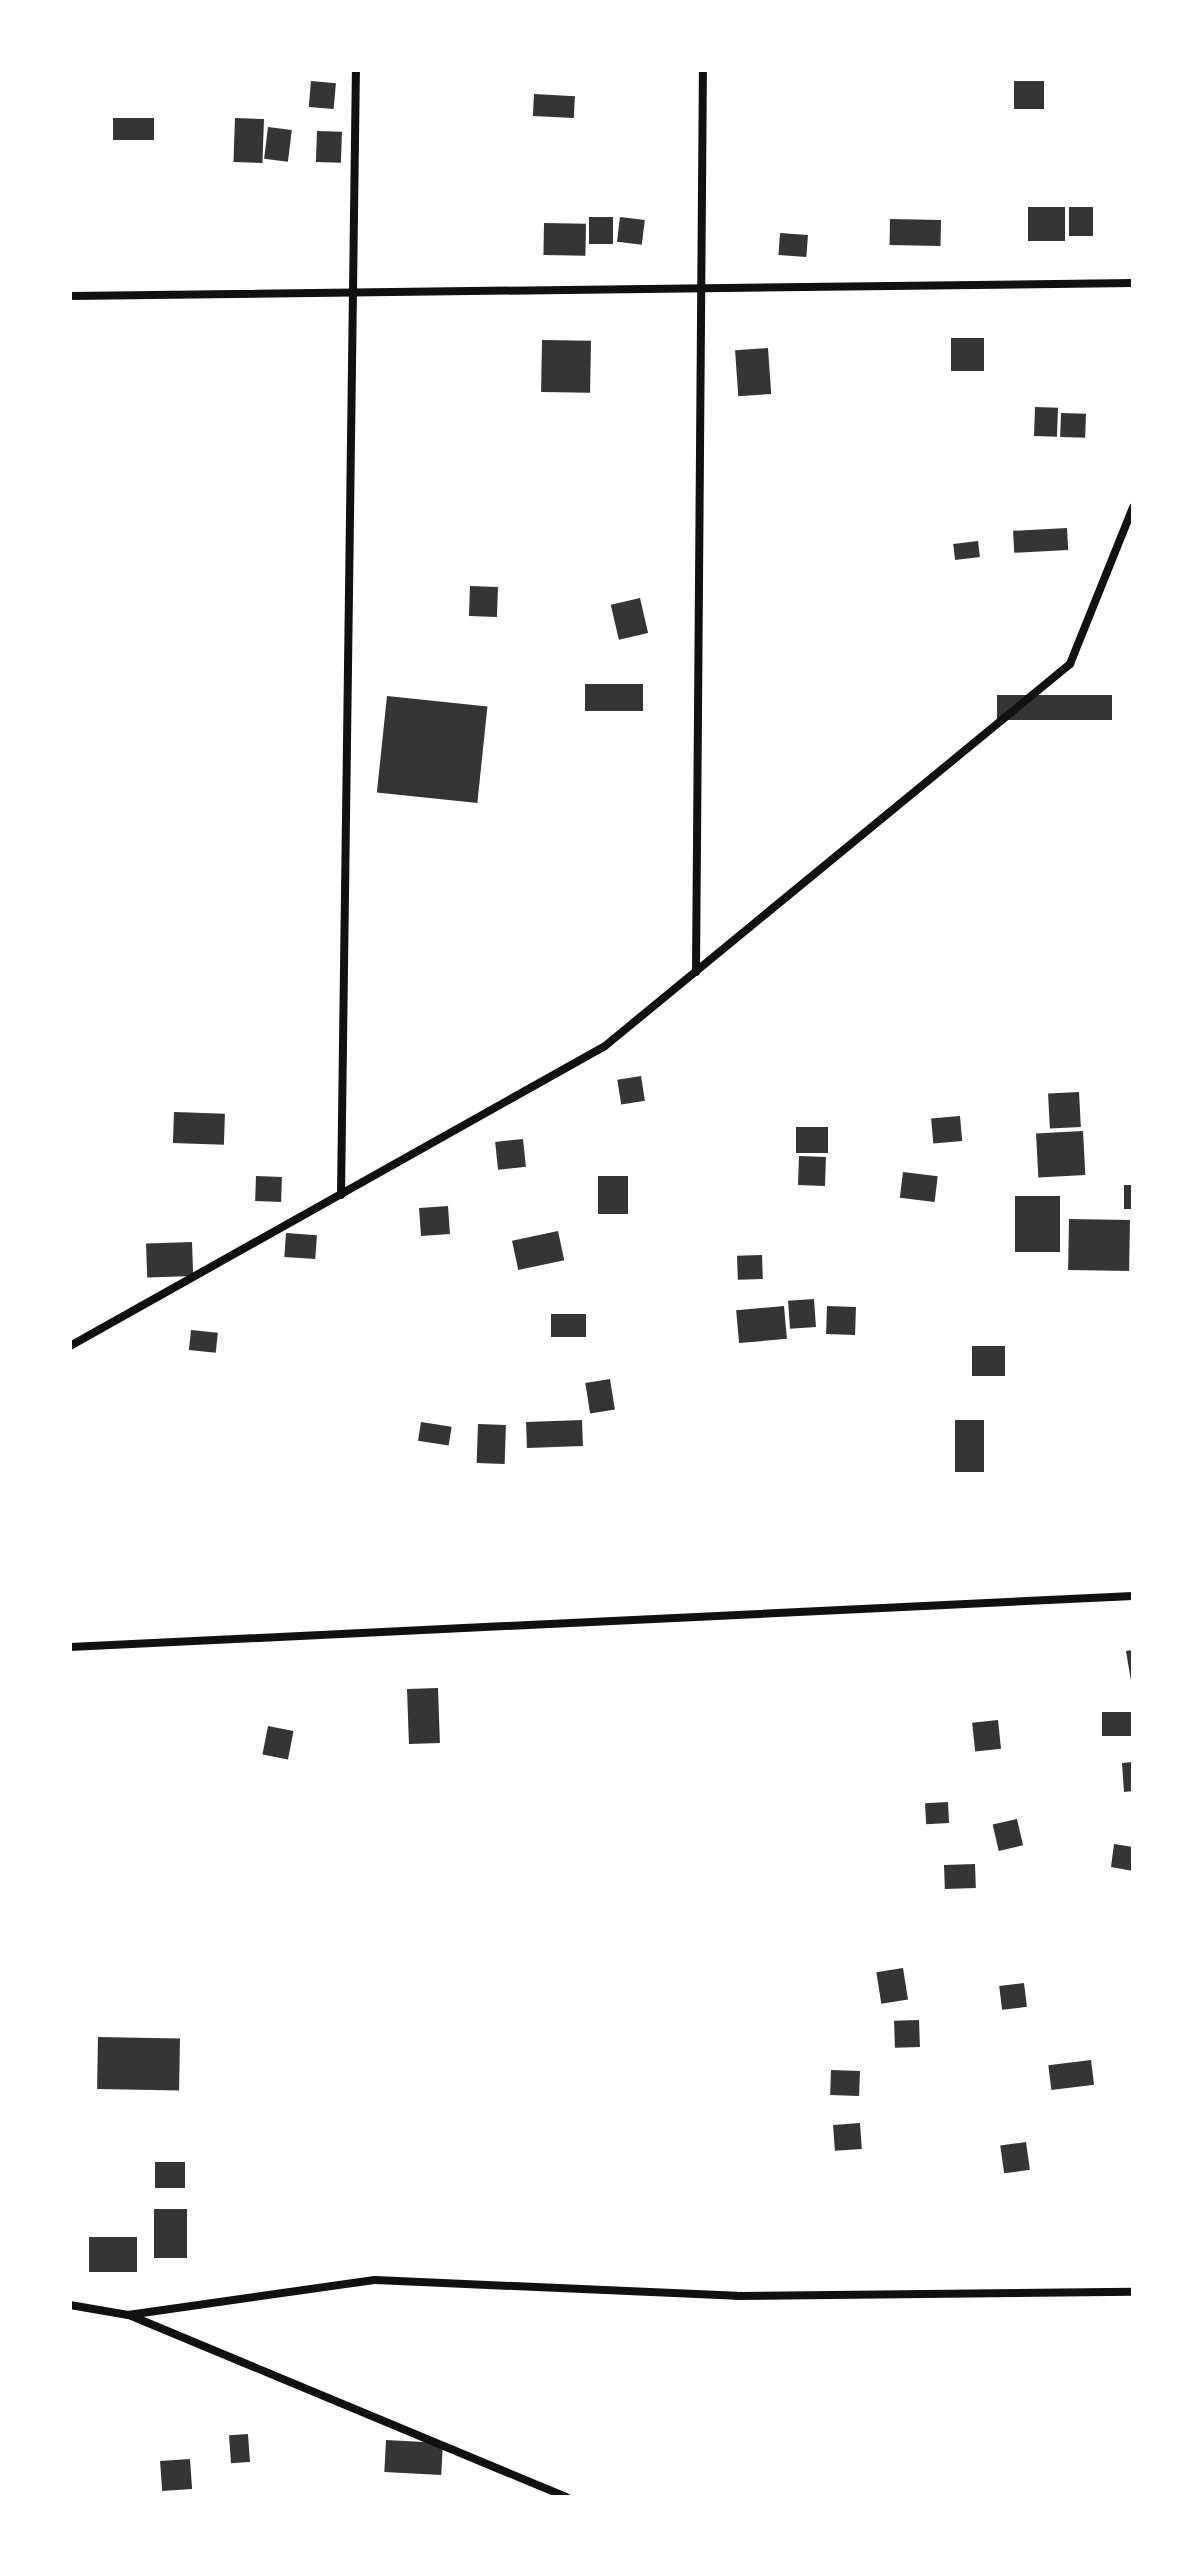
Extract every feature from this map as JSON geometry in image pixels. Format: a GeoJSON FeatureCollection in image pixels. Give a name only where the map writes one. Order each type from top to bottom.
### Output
{"type":"FeatureCollection","features":[{"type":"Feature","properties":{"kind":"street"},"geometry":{"type":"LineString","coordinates":[[341,1195],[356,70]]}},
{"type":"Feature","properties":{"kind":"street"},"geometry":{"type":"LineString","coordinates":[[696,972],[703,70]]}},
{"type":"Feature","properties":{"kind":"street"},"geometry":{"type":"LineString","coordinates":[[70,296],[1133,283]]}},
{"type":"Feature","properties":{"kind":"street"},"geometry":{"type":"LineString","coordinates":[[70,1346],[605,1046],[1070,664],[1133,507]]}},
{"type":"Feature","properties":{"kind":"street"},"geometry":{"type":"LineString","coordinates":[[70,1647],[1133,1596]]}},
{"type":"Feature","properties":{"kind":"street"},"geometry":{"type":"LineString","coordinates":[[128,2315],[375,2280],[737,2296],[1133,2292]]}},
{"type":"Feature","properties":{"kind":"street"},"geometry":{"type":"LineString","coordinates":[[70,2305],[128,2315],[567,2497]]}},
{"type":"Feature","properties":{"kind":"building"},"geometry":{"type":"Polygon","coordinates":[[[311,81],[336,83],[334,109],[309,107],[311,81]]]}},
{"type":"Feature","properties":{"kind":"building"},"geometry":{"type":"Polygon","coordinates":[[[1014,81],[1044,81],[1044,109],[1014,109],[1014,81]]]}},
{"type":"Feature","properties":{"kind":"building"},"geometry":{"type":"Polygon","coordinates":[[[534,94],[575,96],[574,118],[533,116],[534,94]]]}},
{"type":"Feature","properties":{"kind":"building"},"geometry":{"type":"Polygon","coordinates":[[[113,118],[154,118],[154,140],[113,140],[113,118]]]}},
{"type":"Feature","properties":{"kind":"building"},"geometry":{"type":"Polygon","coordinates":[[[235,118],[264,119],[262,163],[233,162],[235,118]]]}},
{"type":"Feature","properties":{"kind":"building"},"geometry":{"type":"Polygon","coordinates":[[[268,127],[292,130],[288,162],[264,159],[268,127]]]}},
{"type":"Feature","properties":{"kind":"building"},"geometry":{"type":"Polygon","coordinates":[[[317,131],[342,132],[341,163],[316,162],[317,131]]]}},
{"type":"Feature","properties":{"kind":"building"},"geometry":{"type":"Polygon","coordinates":[[[1028,207],[1065,207],[1065,241],[1028,241],[1028,207]]]}},
{"type":"Feature","properties":{"kind":"building"},"geometry":{"type":"Polygon","coordinates":[[[1069,207],[1093,207],[1093,236],[1069,236],[1069,207]]]}},
{"type":"Feature","properties":{"kind":"building"},"geometry":{"type":"Polygon","coordinates":[[[589,217],[613,217],[613,244],[589,244],[589,217]]]}},
{"type":"Feature","properties":{"kind":"building"},"geometry":{"type":"Polygon","coordinates":[[[620,217],[645,220],[642,245],[617,242],[620,217]]]}},
{"type":"Feature","properties":{"kind":"building"},"geometry":{"type":"Polygon","coordinates":[[[890,219],[941,220],[941,246],[890,245],[890,219]]]}},
{"type":"Feature","properties":{"kind":"building"},"geometry":{"type":"Polygon","coordinates":[[[544,223],[586,224],[585,256],[543,255],[544,223]]]}},
{"type":"Feature","properties":{"kind":"building"},"geometry":{"type":"Polygon","coordinates":[[[780,233],[808,235],[806,257],[778,255],[780,233]]]}},
{"type":"Feature","properties":{"kind":"building"},"geometry":{"type":"Polygon","coordinates":[[[951,338],[984,338],[984,371],[951,371],[951,338]]]}},
{"type":"Feature","properties":{"kind":"building"},"geometry":{"type":"Polygon","coordinates":[[[542,340],[591,341],[590,393],[541,392],[542,340]]]}},
{"type":"Feature","properties":{"kind":"building"},"geometry":{"type":"Polygon","coordinates":[[[768,348],[771,394],[738,396],[735,350],[768,348]]]}},
{"type":"Feature","properties":{"kind":"building"},"geometry":{"type":"Polygon","coordinates":[[[1035,407],[1058,408],[1057,437],[1034,436],[1035,407]]]}},
{"type":"Feature","properties":{"kind":"building"},"geometry":{"type":"Polygon","coordinates":[[[1061,413],[1086,414],[1085,438],[1060,437],[1061,413]]]}},
{"type":"Feature","properties":{"kind":"building"},"geometry":{"type":"Polygon","coordinates":[[[1067,528],[1068,550],[1014,553],[1013,531],[1067,528]]]}},
{"type":"Feature","properties":{"kind":"building"},"geometry":{"type":"Polygon","coordinates":[[[978,541],[980,557],[955,560],[953,544],[978,541]]]}},
{"type":"Feature","properties":{"kind":"building"},"geometry":{"type":"Polygon","coordinates":[[[470,586],[498,587],[497,617],[469,616],[470,586]]]}},
{"type":"Feature","properties":{"kind":"building"},"geometry":{"type":"Polygon","coordinates":[[[640,598],[648,633],[619,640],[611,605],[640,598]]]}},
{"type":"Feature","properties":{"kind":"building"},"geometry":{"type":"Polygon","coordinates":[[[585,684],[643,684],[643,711],[585,711],[585,684]]]}},
{"type":"Feature","properties":{"kind":"building"},"geometry":{"type":"Polygon","coordinates":[[[997,695],[1112,695],[1112,720],[997,720],[997,695]]]}},
{"type":"Feature","properties":{"kind":"building"},"geometry":{"type":"Polygon","coordinates":[[[387,696],[487,707],[477,803],[377,792],[387,696]]]}},
{"type":"Feature","properties":{"kind":"building"},"geometry":{"type":"Polygon","coordinates":[[[641,1076],[645,1101],[621,1104],[617,1080],[641,1076]]]}},
{"type":"Feature","properties":{"kind":"building"},"geometry":{"type":"Polygon","coordinates":[[[1079,1092],[1081,1127],[1050,1129],[1048,1094],[1079,1092]]]}},
{"type":"Feature","properties":{"kind":"building"},"geometry":{"type":"Polygon","coordinates":[[[174,1112],[225,1114],[224,1145],[173,1143],[174,1112]]]}},
{"type":"Feature","properties":{"kind":"building"},"geometry":{"type":"Polygon","coordinates":[[[960,1116],[962,1141],[933,1143],[931,1119],[960,1116]]]}},
{"type":"Feature","properties":{"kind":"building"},"geometry":{"type":"Polygon","coordinates":[[[796,1127],[828,1127],[828,1153],[796,1153],[796,1127]]]}},
{"type":"Feature","properties":{"kind":"building"},"geometry":{"type":"Polygon","coordinates":[[[1083,1131],[1085,1175],[1038,1177],[1036,1133],[1083,1131]]]}},
{"type":"Feature","properties":{"kind":"building"},"geometry":{"type":"Polygon","coordinates":[[[523,1139],[526,1167],[498,1170],[495,1142],[523,1139]]]}},
{"type":"Feature","properties":{"kind":"building"},"geometry":{"type":"Polygon","coordinates":[[[799,1156],[826,1157],[825,1186],[798,1185],[799,1156]]]}},
{"type":"Feature","properties":{"kind":"building"},"geometry":{"type":"Polygon","coordinates":[[[903,1172],[938,1176],[935,1202],[900,1198],[903,1172]]]}},
{"type":"Feature","properties":{"kind":"building"},"geometry":{"type":"Polygon","coordinates":[[[256,1176],[282,1177],[281,1202],[255,1201],[256,1176]]]}},
{"type":"Feature","properties":{"kind":"building"},"geometry":{"type":"Polygon","coordinates":[[[598,1176],[628,1176],[628,1214],[598,1214],[598,1176]]]}},
{"type":"Feature","properties":{"kind":"building"},"geometry":{"type":"Polygon","coordinates":[[[1124,1185],[1133,1185],[1133,1209],[1124,1209],[1124,1185]]]}},
{"type":"Feature","properties":{"kind":"building"},"geometry":{"type":"Polygon","coordinates":[[[1015,1196],[1060,1196],[1060,1252],[1015,1252],[1015,1196]]]}},
{"type":"Feature","properties":{"kind":"building"},"geometry":{"type":"Polygon","coordinates":[[[448,1206],[450,1234],[421,1236],[419,1208],[448,1206]]]}},
{"type":"Feature","properties":{"kind":"building"},"geometry":{"type":"Polygon","coordinates":[[[1069,1219],[1130,1220],[1129,1271],[1068,1270],[1069,1219]]]}},
{"type":"Feature","properties":{"kind":"building"},"geometry":{"type":"Polygon","coordinates":[[[558,1231],[564,1260],[518,1270],[512,1241],[558,1231]]]}},
{"type":"Feature","properties":{"kind":"building"},"geometry":{"type":"Polygon","coordinates":[[[286,1233],[317,1235],[315,1259],[284,1257],[286,1233]]]}},
{"type":"Feature","properties":{"kind":"building"},"geometry":{"type":"Polygon","coordinates":[[[192,1242],[193,1276],[147,1278],[146,1244],[192,1242]]]}},
{"type":"Feature","properties":{"kind":"building"},"geometry":{"type":"Polygon","coordinates":[[[762,1255],[763,1279],[738,1280],[737,1256],[762,1255]]]}},
{"type":"Feature","properties":{"kind":"building"},"geometry":{"type":"Polygon","coordinates":[[[814,1299],[816,1327],[790,1329],[788,1301],[814,1299]]]}},
{"type":"Feature","properties":{"kind":"building"},"geometry":{"type":"Polygon","coordinates":[[[784,1306],[787,1339],[739,1343],[736,1310],[784,1306]]]}},
{"type":"Feature","properties":{"kind":"building"},"geometry":{"type":"Polygon","coordinates":[[[827,1306],[856,1307],[855,1335],[826,1334],[827,1306]]]}},
{"type":"Feature","properties":{"kind":"building"},"geometry":{"type":"Polygon","coordinates":[[[551,1314],[586,1314],[586,1337],[551,1337],[551,1314]]]}},
{"type":"Feature","properties":{"kind":"building"},"geometry":{"type":"Polygon","coordinates":[[[191,1330],[218,1333],[216,1353],[189,1350],[191,1330]]]}},
{"type":"Feature","properties":{"kind":"building"},"geometry":{"type":"Polygon","coordinates":[[[972,1346],[1005,1346],[1005,1376],[972,1376],[972,1346]]]}},
{"type":"Feature","properties":{"kind":"building"},"geometry":{"type":"Polygon","coordinates":[[[610,1379],[615,1410],[590,1414],[585,1383],[610,1379]]]}},
{"type":"Feature","properties":{"kind":"building"},"geometry":{"type":"Polygon","coordinates":[[[582,1420],[583,1446],[527,1448],[526,1422],[582,1420]]]}},
{"type":"Feature","properties":{"kind":"building"},"geometry":{"type":"Polygon","coordinates":[[[955,1420],[984,1420],[984,1472],[955,1472],[955,1420]]]}},
{"type":"Feature","properties":{"kind":"building"},"geometry":{"type":"Polygon","coordinates":[[[421,1422],[452,1427],[449,1446],[418,1441],[421,1422]]]}},
{"type":"Feature","properties":{"kind":"building"},"geometry":{"type":"Polygon","coordinates":[[[478,1424],[506,1425],[505,1464],[477,1463],[478,1424]]]}},
{"type":"Feature","properties":{"kind":"building"},"geometry":{"type":"Polygon","coordinates":[[[1133,1650],[1133,1681],[1131,1681],[1126,1651],[1133,1650]]]}},
{"type":"Feature","properties":{"kind":"building"},"geometry":{"type":"Polygon","coordinates":[[[438,1688],[440,1743],[409,1744],[407,1689],[438,1688]]]}},
{"type":"Feature","properties":{"kind":"building"},"geometry":{"type":"Polygon","coordinates":[[[1102,1712],[1133,1712],[1133,1736],[1102,1736],[1102,1712]]]}},
{"type":"Feature","properties":{"kind":"building"},"geometry":{"type":"Polygon","coordinates":[[[998,1720],[1001,1749],[975,1752],[972,1723],[998,1720]]]}},
{"type":"Feature","properties":{"kind":"building"},"geometry":{"type":"Polygon","coordinates":[[[268,1726],[294,1731],[288,1759],[262,1754],[268,1726]]]}},
{"type":"Feature","properties":{"kind":"building"},"geometry":{"type":"Polygon","coordinates":[[[1133,1762],[1133,1791],[1124,1792],[1122,1763],[1133,1762]]]}},
{"type":"Feature","properties":{"kind":"building"},"geometry":{"type":"Polygon","coordinates":[[[948,1802],[949,1823],[926,1824],[925,1803],[948,1802]]]}},
{"type":"Feature","properties":{"kind":"building"},"geometry":{"type":"Polygon","coordinates":[[[1017,1819],[1023,1845],[999,1851],[993,1825],[1017,1819]]]}},
{"type":"Feature","properties":{"kind":"building"},"geometry":{"type":"Polygon","coordinates":[[[1114,1844],[1133,1847],[1133,1871],[1111,1867],[1114,1844]]]}},
{"type":"Feature","properties":{"kind":"building"},"geometry":{"type":"Polygon","coordinates":[[[975,1864],[976,1888],[945,1889],[944,1865],[975,1864]]]}},
{"type":"Feature","properties":{"kind":"building"},"geometry":{"type":"Polygon","coordinates":[[[903,1968],[908,2000],[881,2004],[876,1972],[903,1968]]]}},
{"type":"Feature","properties":{"kind":"building"},"geometry":{"type":"Polygon","coordinates":[[[1024,1983],[1027,2007],[1002,2010],[999,1986],[1024,1983]]]}},
{"type":"Feature","properties":{"kind":"building"},"geometry":{"type":"Polygon","coordinates":[[[919,2020],[920,2047],[895,2048],[894,2021],[919,2020]]]}},
{"type":"Feature","properties":{"kind":"building"},"geometry":{"type":"Polygon","coordinates":[[[98,2037],[180,2038],[179,2090],[97,2089],[98,2037]]]}},
{"type":"Feature","properties":{"kind":"building"},"geometry":{"type":"Polygon","coordinates":[[[1091,2060],[1094,2085],[1051,2090],[1048,2065],[1091,2060]]]}},
{"type":"Feature","properties":{"kind":"building"},"geometry":{"type":"Polygon","coordinates":[[[831,2070],[860,2071],[859,2096],[830,2095],[831,2070]]]}},
{"type":"Feature","properties":{"kind":"building"},"geometry":{"type":"Polygon","coordinates":[[[860,2123],[862,2149],[835,2151],[833,2125],[860,2123]]]}},
{"type":"Feature","properties":{"kind":"building"},"geometry":{"type":"Polygon","coordinates":[[[1026,2142],[1030,2170],[1004,2173],[1000,2146],[1026,2142]]]}},
{"type":"Feature","properties":{"kind":"building"},"geometry":{"type":"Polygon","coordinates":[[[155,2162],[185,2162],[185,2188],[155,2188],[155,2162]]]}},
{"type":"Feature","properties":{"kind":"building"},"geometry":{"type":"Polygon","coordinates":[[[154,2209],[187,2209],[187,2258],[154,2258],[154,2209]]]}},
{"type":"Feature","properties":{"kind":"building"},"geometry":{"type":"Polygon","coordinates":[[[89,2237],[137,2237],[137,2272],[89,2272],[89,2237]]]}},
{"type":"Feature","properties":{"kind":"building"},"geometry":{"type":"Polygon","coordinates":[[[248,2434],[250,2462],[231,2463],[229,2435],[248,2434]]]}},
{"type":"Feature","properties":{"kind":"building"},"geometry":{"type":"Polygon","coordinates":[[[386,2440],[443,2443],[441,2475],[384,2472],[386,2440]]]}},
{"type":"Feature","properties":{"kind":"building"},"geometry":{"type":"Polygon","coordinates":[[[190,2459],[192,2489],[162,2491],[160,2461],[190,2459]]]}}]}
